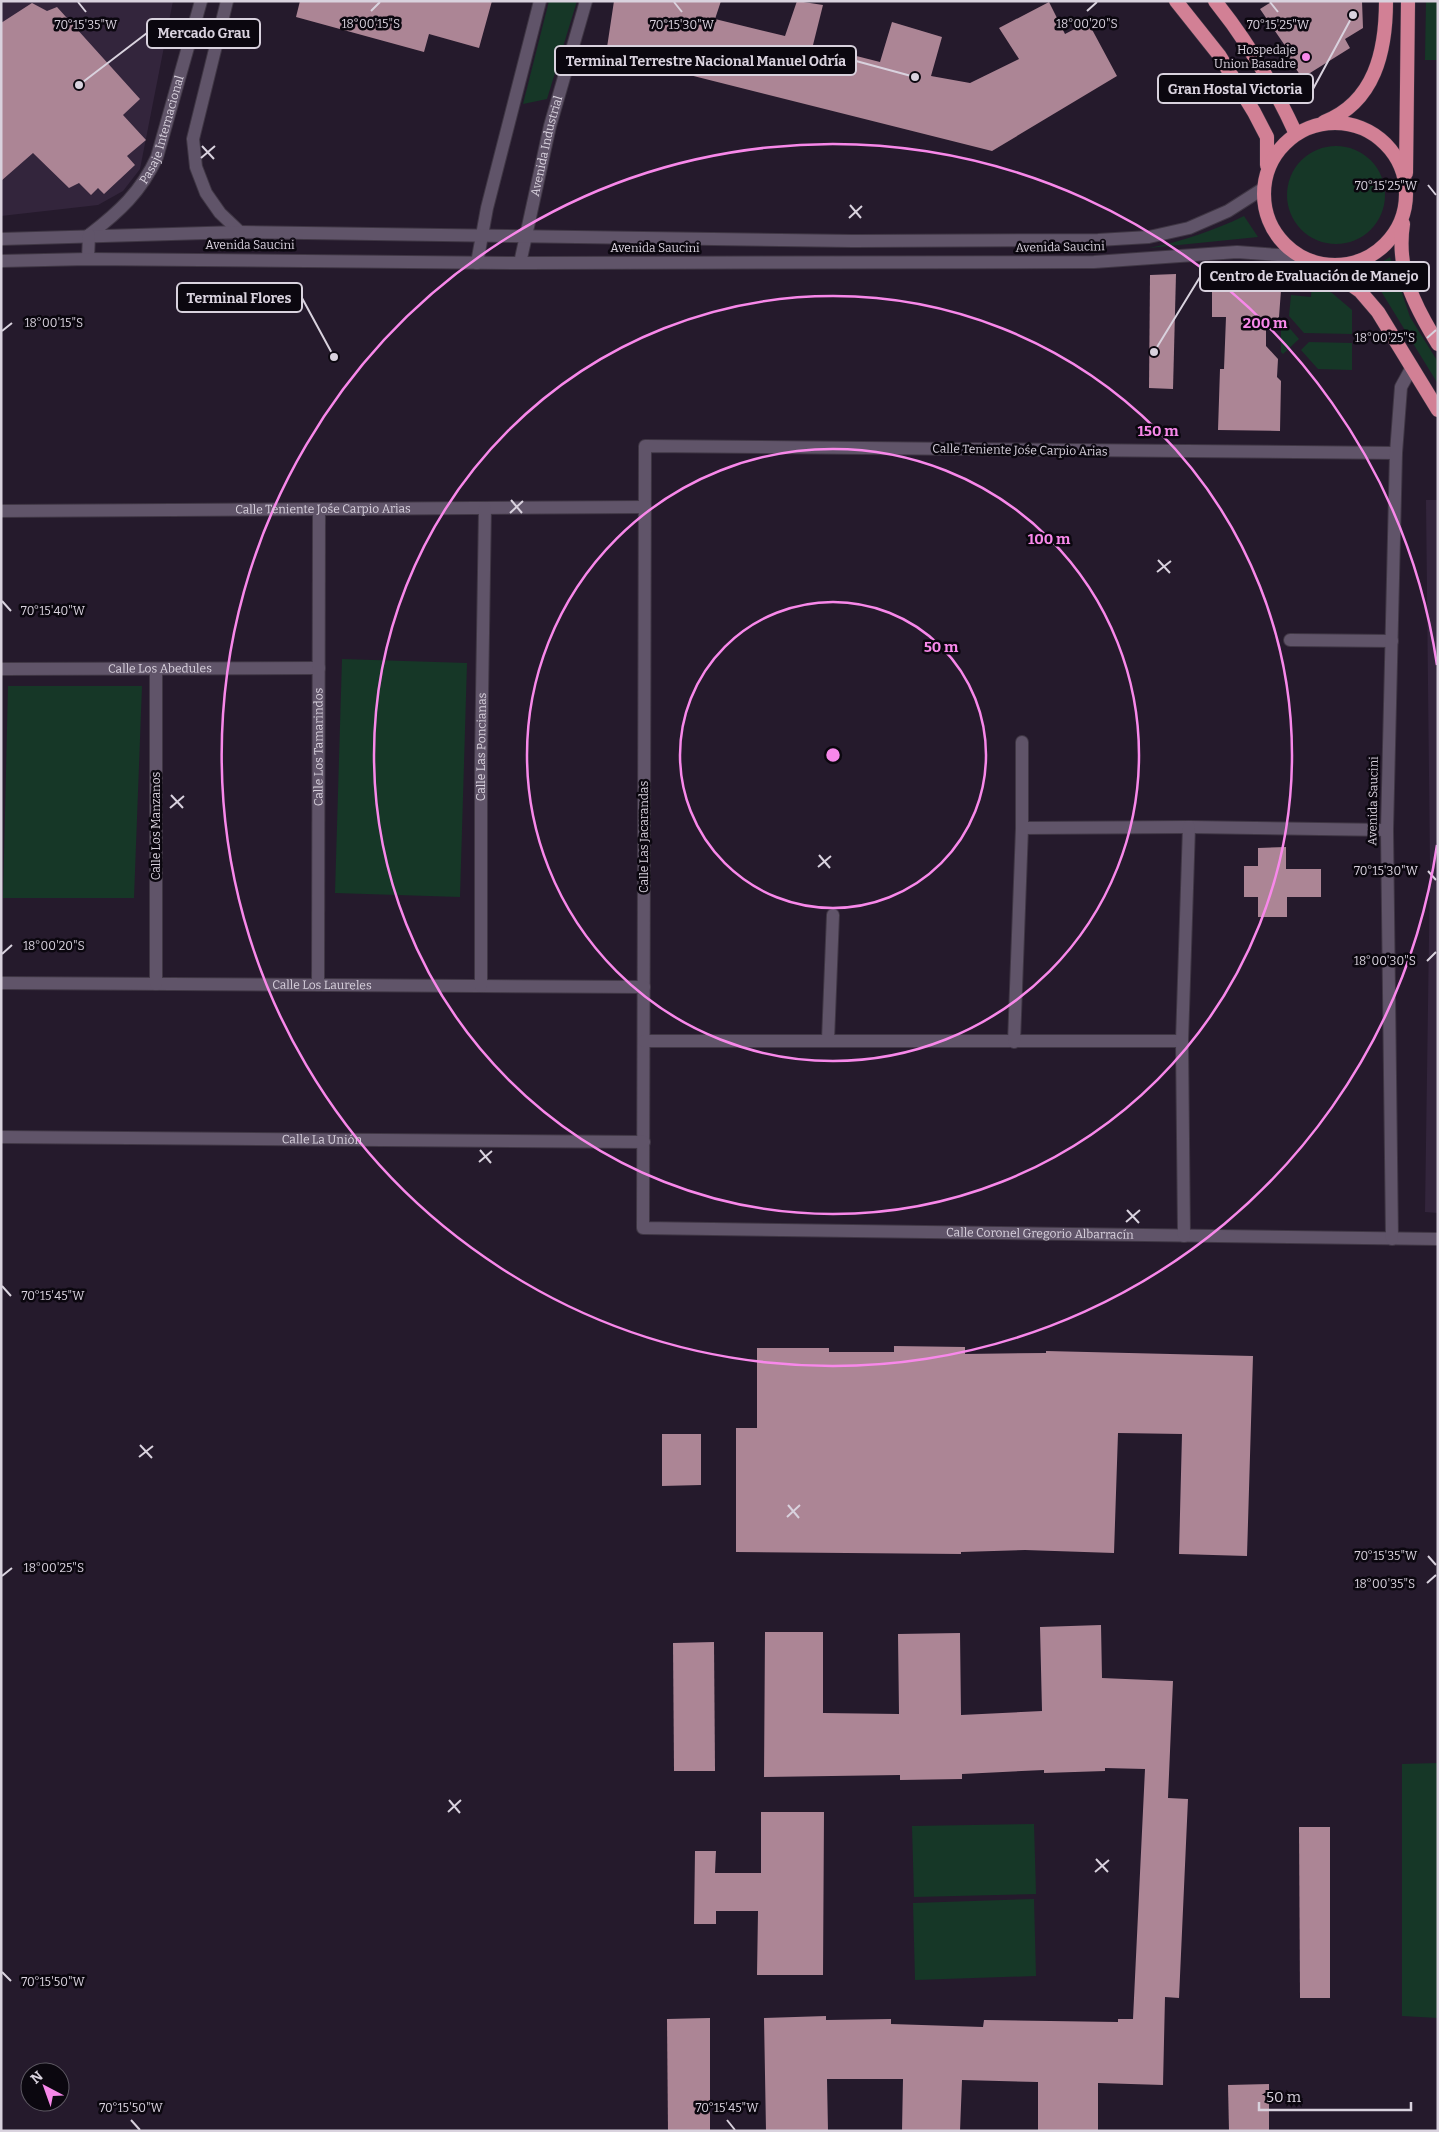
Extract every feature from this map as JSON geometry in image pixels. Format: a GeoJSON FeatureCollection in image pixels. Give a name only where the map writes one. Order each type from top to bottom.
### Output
{"type":"FeatureCollection","features":[{"type":"Feature","properties":{"kind":"highway"},"geometry":{"type":"LineString","coordinates":[[1176,1],[1219,55],[1267,136],[1269,152],[1264,188],[1267,218],[1274,232],[1294,253],[1322,264],[1352,263],[1380,250],[1399,226],[1404,211]]}},
{"type":"Feature","properties":{"kind":"highway"},"geometry":{"type":"LineString","coordinates":[[1215,1],[1255,58],[1296,134]]}},
{"type":"Feature","properties":{"kind":"highway"},"geometry":{"type":"LineString","coordinates":[[1266,173],[1278,151],[1296,134],[1350,107],[1368,87],[1381,59],[1386,24],[1386,1]]}},
{"type":"Feature","properties":{"kind":"highway"},"geometry":{"type":"LineString","coordinates":[[1408,1],[1406,189],[1400,241],[1405,280],[1418,312],[1438,344]]}},
{"type":"Feature","properties":{"kind":"highway"},"geometry":{"type":"LineString","coordinates":[[1317,125],[1348,124],[1377,136],[1388,146],[1397,159],[1406,189]]}},
{"type":"Feature","properties":{"kind":"highway"},"geometry":{"type":"LineString","coordinates":[[1322,264],[1360,291],[1378,312],[1438,410]]}},
{"type":"Feature","properties":{"kind":"street","name":"Pasaje Internacional"},"geometry":{"type":"LineString","coordinates":[[89,235],[115,215],[147,179],[157,157],[201,1]]}},
{"type":"Feature","properties":{"kind":"street"},"geometry":{"type":"LineString","coordinates":[[227,1],[193,139],[196,167],[206,193],[220,213],[240,232]]}},
{"type":"Feature","properties":{"kind":"street"},"geometry":{"type":"LineString","coordinates":[[477,262],[481,234],[540,1]]}},
{"type":"Feature","properties":{"kind":"street","name":"Avenida Industrial"},"geometry":{"type":"LineString","coordinates":[[520,263],[550,126],[586,1]]}},
{"type":"Feature","properties":{"kind":"street","name":"Avenida Saucini"},"geometry":{"type":"LineString","coordinates":[[1,240],[89,235],[164,236],[240,232],[804,240],[1098,240],[1149,237],[1182,230],[1209,220],[1246,201],[1264,188]]}},
{"type":"Feature","properties":{"kind":"street"},"geometry":{"type":"LineString","coordinates":[[88,259],[89,235]]}},
{"type":"Feature","properties":{"kind":"street"},"geometry":{"type":"LineString","coordinates":[[803,263],[804,240]]}},
{"type":"Feature","properties":{"kind":"street"},"geometry":{"type":"LineString","coordinates":[[853,240],[853,263]]}},
{"type":"Feature","properties":{"kind":"street","name":"Avenida Saucini"},"geometry":{"type":"LineString","coordinates":[[1,261],[88,259],[520,263],[1094,262],[1237,252],[1278,255],[1308,260]]}},
{"type":"Feature","properties":{"kind":"street","name":"Avenida Saucini"},"geometry":{"type":"LineString","coordinates":[[1392,1239],[1387,830],[1396,453],[1401,387],[1412,367]]}},
{"type":"Feature","properties":{"kind":"street","name":"Calle Teniente Jośe Carpio Arias"},"geometry":{"type":"LineString","coordinates":[[645,446],[1396,453]]}},
{"type":"Feature","properties":{"kind":"street","name":"Calle Las Jacarandas"},"geometry":{"type":"LineString","coordinates":[[643,1228],[645,446]]}},
{"type":"Feature","properties":{"kind":"street","name":"Calle Las Poncianas"},"geometry":{"type":"LineString","coordinates":[[481,986],[481,759],[485,508]]}},
{"type":"Feature","properties":{"kind":"street","name":"Calle Teniente Jośe Carpio Arias"},"geometry":{"type":"LineString","coordinates":[[1,511],[645,508]]}},
{"type":"Feature","properties":{"kind":"street","name":"Calle Los Tamarindos"},"geometry":{"type":"LineString","coordinates":[[318,985],[319,510]]}},
{"type":"Feature","properties":{"kind":"street"},"geometry":{"type":"LineString","coordinates":[[1290,640],[1392,641]]}},
{"type":"Feature","properties":{"kind":"street","name":"Calle Los Abedules"},"geometry":{"type":"LineString","coordinates":[[1,669],[319,668]]}},
{"type":"Feature","properties":{"kind":"street","name":"Calle Los Manzanos"},"geometry":{"type":"LineString","coordinates":[[156,669],[156,984]]}},
{"type":"Feature","properties":{"kind":"street"},"geometry":{"type":"LineString","coordinates":[[1014,1042],[1022,828],[1022,742]]}},
{"type":"Feature","properties":{"kind":"street"},"geometry":{"type":"LineString","coordinates":[[1022,828],[1190,827],[1387,830]]}},
{"type":"Feature","properties":{"kind":"street"},"geometry":{"type":"LineString","coordinates":[[1184,1236],[1182,1041],[1190,827]]}},
{"type":"Feature","properties":{"kind":"street"},"geometry":{"type":"LineString","coordinates":[[828,1040],[833,916]]}},
{"type":"Feature","properties":{"kind":"street","name":"Calle Los Laureles"},"geometry":{"type":"LineString","coordinates":[[1,983],[644,987]]}},
{"type":"Feature","properties":{"kind":"street"},"geometry":{"type":"LineString","coordinates":[[644,1041],[1182,1041]]}},
{"type":"Feature","properties":{"kind":"street","name":"Calle La Unión"},"geometry":{"type":"LineString","coordinates":[[1,1137],[644,1142]]}},
{"type":"Feature","properties":{"kind":"street","name":"Calle Coronel Gregorio Albarracín"},"geometry":{"type":"LineString","coordinates":[[643,1228],[1438,1239]]}},
{"type":"Feature","properties":{"kind":"shaded area"},"geometry":{"type":"Polygon","coordinates":[[[1,1],[173,1],[140,169],[123,191],[98,205],[1,216],[1,1]]]}},
{"type":"Feature","properties":{"kind":"shaded area"},"geometry":{"type":"Polygon","coordinates":[[[1426,500],[1438,500],[1438,1213],[1425,1212],[1430,868],[1426,500]]]}},
{"type":"Feature","properties":{"kind":"green space"},"geometry":{"type":"Polygon","coordinates":[[[549,1],[577,1],[547,99],[523,104],[549,1]]]}},
{"type":"Feature","properties":{"kind":"green space"},"geometry":{"type":"Polygon","coordinates":[[[1426,1],[1438,1],[1438,60],[1425,60],[1426,1]]]}},
{"type":"Feature","properties":{"kind":"green space"},"geometry":{"type":"Polygon","coordinates":[[[1336,146],[1355,149],[1371,160],[1382,176],[1385,195],[1382,214],[1371,230],[1355,241],[1336,244],[1317,241],[1301,230],[1290,214],[1287,195],[1290,176],[1301,160],[1317,149],[1336,146]]]}},
{"type":"Feature","properties":{"kind":"green space"},"geometry":{"type":"Polygon","coordinates":[[[1244,216],[1258,237],[1149,248],[1198,235],[1244,216]]]}},
{"type":"Feature","properties":{"kind":"green space"},"geometry":{"type":"Polygon","coordinates":[[[1390,257],[1410,317],[1438,362],[1438,384],[1376,283],[1364,273],[1390,257]]]}},
{"type":"Feature","properties":{"kind":"green space"},"geometry":{"type":"Polygon","coordinates":[[[1312,283],[1332,293],[1352,310],[1352,334],[1304,333],[1289,316],[1291,295],[1311,297],[1312,283]]]}},
{"type":"Feature","properties":{"kind":"green space"},"geometry":{"type":"Polygon","coordinates":[[[1285,323],[1299,339],[1283,354],[1281,352],[1281,326],[1285,323]]]}},
{"type":"Feature","properties":{"kind":"green space"},"geometry":{"type":"Polygon","coordinates":[[[1309,342],[1352,343],[1352,370],[1318,369],[1301,350],[1309,342]]]}},
{"type":"Feature","properties":{"kind":"green space"},"geometry":{"type":"Polygon","coordinates":[[[342,659],[467,663],[460,897],[335,893],[342,659]]]}},
{"type":"Feature","properties":{"kind":"green space"},"geometry":{"type":"Polygon","coordinates":[[[8,686],[142,686],[134,898],[3,898],[8,686]]]}},
{"type":"Feature","properties":{"kind":"green space"},"geometry":{"type":"Polygon","coordinates":[[[1438,1763],[1438,2018],[1402,2016],[1402,1764],[1438,1763]]]}},
{"type":"Feature","properties":{"kind":"green space"},"geometry":{"type":"Polygon","coordinates":[[[1034,1824],[1036,1894],[914,1897],[912,1826],[1034,1824]]]}},
{"type":"Feature","properties":{"kind":"green space"},"geometry":{"type":"Polygon","coordinates":[[[1034,1899],[1036,1976],[915,1980],[913,1903],[1034,1899]]]}},
{"type":"Feature","properties":{"kind":"building"},"geometry":{"type":"Polygon","coordinates":[[[300,1],[492,1],[479,48],[429,34],[424,52],[296,17],[300,1]]]}},
{"type":"Feature","properties":{"kind":"building"},"geometry":{"type":"Polygon","coordinates":[[[614,1],[721,1],[715,19],[785,36],[797,1],[823,5],[813,45],[880,62],[892,22],[942,37],[931,76],[970,83],[1019,59],[999,28],[1049,2],[1065,34],[1088,22],[1117,76],[992,151],[606,54],[614,1]]]}},
{"type":"Feature","properties":{"kind":"building"},"geometry":{"type":"Polygon","coordinates":[[[1273,1],[1362,1],[1363,28],[1345,39],[1350,48],[1302,78],[1285,52],[1288,50],[1260,9],[1273,1]]]}},
{"type":"Feature","properties":{"kind":"building"},"geometry":{"type":"Polygon","coordinates":[[[32,3],[47,11],[57,7],[140,99],[123,115],[146,140],[127,156],[135,165],[104,194],[98,188],[91,195],[79,183],[69,188],[33,153],[1,181],[1,23],[32,3]]]}},
{"type":"Feature","properties":{"kind":"building"},"geometry":{"type":"Polygon","coordinates":[[[1176,274],[1173,389],[1149,388],[1150,275],[1176,274]]]}},
{"type":"Feature","properties":{"kind":"building"},"geometry":{"type":"Polygon","coordinates":[[[1212,274],[1282,277],[1279,317],[1266,330],[1266,346],[1278,359],[1277,377],[1281,381],[1280,431],[1218,430],[1220,369],[1224,369],[1226,317],[1212,317],[1212,274]]]}},
{"type":"Feature","properties":{"kind":"building"},"geometry":{"type":"Polygon","coordinates":[[[1286,847],[1286,869],[1321,869],[1321,897],[1287,897],[1287,917],[1258,917],[1258,897],[1244,897],[1244,866],[1258,866],[1258,848],[1286,847]]]}},
{"type":"Feature","properties":{"kind":"building"},"geometry":{"type":"Polygon","coordinates":[[[894,1346],[965,1347],[965,1354],[1046,1353],[1046,1351],[1253,1356],[1247,1556],[1179,1554],[1182,1434],[1118,1433],[1114,1553],[1025,1550],[961,1552],[961,1554],[736,1552],[736,1428],[757,1428],[757,1348],[829,1348],[829,1352],[894,1352],[894,1346]]]}},
{"type":"Feature","properties":{"kind":"building"},"geometry":{"type":"Polygon","coordinates":[[[662,1434],[701,1434],[701,1485],[662,1486],[662,1434]]]}},
{"type":"Feature","properties":{"kind":"building"},"geometry":{"type":"Polygon","coordinates":[[[1101,1625],[1102,1678],[1173,1681],[1168,1798],[1188,1799],[1179,1998],[1165,1997],[1163,2085],[1098,2083],[1098,2131],[1038,2131],[1038,2082],[962,2080],[960,2131],[902,2131],[903,2079],[827,2079],[828,2131],[766,2131],[764,2018],[826,2016],[826,2020],[891,2019],[891,2024],[983,2027],[984,2020],[1118,2022],[1118,2019],[1133,2019],[1145,1769],[1105,1768],[1105,1771],[1044,1773],[1044,1770],[962,1774],[962,1779],[900,1780],[900,1775],[764,1777],[765,1632],[823,1632],[823,1713],[899,1714],[898,1634],[960,1633],[961,1715],[1042,1711],[1040,1627],[1101,1625]]]}},
{"type":"Feature","properties":{"kind":"building"},"geometry":{"type":"Polygon","coordinates":[[[714,1642],[715,1771],[674,1771],[673,1643],[714,1642]]]}},
{"type":"Feature","properties":{"kind":"building"},"geometry":{"type":"Polygon","coordinates":[[[761,1812],[824,1812],[823,1975],[757,1975],[758,1911],[716,1911],[716,1924],[694,1924],[695,1851],[716,1851],[715,1873],[761,1873],[761,1812]]]}},
{"type":"Feature","properties":{"kind":"building"},"geometry":{"type":"Polygon","coordinates":[[[1299,1827],[1330,1827],[1330,1998],[1300,1998],[1299,1827]]]}},
{"type":"Feature","properties":{"kind":"building"},"geometry":{"type":"Polygon","coordinates":[[[710,2018],[710,2131],[668,2131],[667,2019],[710,2018]]]}},
{"type":"Feature","properties":{"kind":"building"},"geometry":{"type":"Polygon","coordinates":[[[1269,2084],[1269,2131],[1229,2131],[1228,2085],[1269,2084]]]}},
{"type":"Feature","properties":{"kind":"place","name":"Gran Hostal Victoria"},"geometry":{"type":"Point","coordinates":[1353,15]}},
{"type":"Feature","properties":{"kind":"place","name":"Hospedaje Union Basadre"},"geometry":{"type":"Point","coordinates":[1306,57]}},
{"type":"Feature","properties":{"kind":"place","name":"Terminal Terrestre Nacional Manuel Odría"},"geometry":{"type":"Point","coordinates":[915,77]}},
{"type":"Feature","properties":{"kind":"place","name":"Mercado Grau"},"geometry":{"type":"Point","coordinates":[79,85]}},
{"type":"Feature","properties":{"kind":"place","name":"Centro de Evaluación de Manejo"},"geometry":{"type":"Point","coordinates":[1154,352]}},
{"type":"Feature","properties":{"kind":"place","name":"Terminal Flores"},"geometry":{"type":"Point","coordinates":[334,357]}}]}
